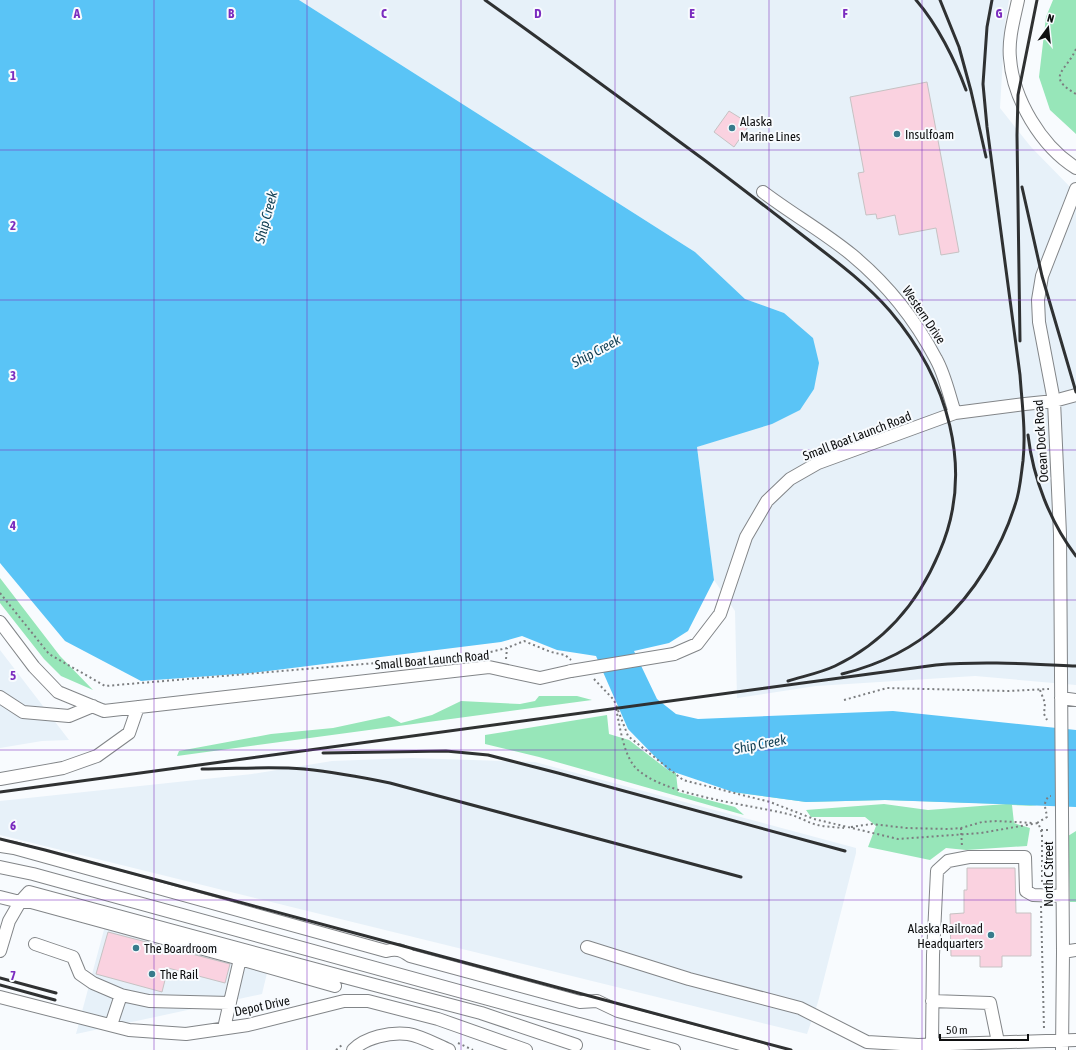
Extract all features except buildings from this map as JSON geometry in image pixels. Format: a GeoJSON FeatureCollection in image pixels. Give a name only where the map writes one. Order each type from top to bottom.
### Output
{"type":"FeatureCollection","features":[{"type":"Feature","properties":{"kind":"street"},"geometry":{"type":"LineString","coordinates":[[1018,0],[1011,36],[1010,57],[1015,85],[1025,110],[1037,130],[1059,154],[1076,168]]}},
{"type":"Feature","properties":{"kind":"street","name":"Ocean Dock Road"},"geometry":{"type":"LineString","coordinates":[[1061,698],[1060,534],[1054,401],[1039,322],[1039,288],[1042,276],[1076,189]]}},
{"type":"Feature","properties":{"kind":"street","name":"Western Drive"},"geometry":{"type":"LineString","coordinates":[[763,192],[852,255],[885,284],[904,307],[936,359],[947,386],[955,413]]}},
{"type":"Feature","properties":{"kind":"street"},"geometry":{"type":"LineString","coordinates":[[955,413],[1054,401],[1076,395]]}},
{"type":"Feature","properties":{"kind":"street","name":"Small Boat Launch Road"},"geometry":{"type":"LineString","coordinates":[[0,622],[34,667],[58,692],[104,711],[489,667],[540,678],[574,668],[674,654],[697,644],[720,614],[746,537],[767,501],[790,479],[818,463],[955,413]]}},
{"type":"Feature","properties":{"kind":"street"},"geometry":{"type":"LineString","coordinates":[[0,697],[23,712],[69,716],[92,706]]}},
{"type":"Feature","properties":{"kind":"street"},"geometry":{"type":"LineString","coordinates":[[1061,698],[1076,700]]}},
{"type":"Feature","properties":{"kind":"street","name":"North C Street"},"geometry":{"type":"LineString","coordinates":[[1061,698],[1063,952],[1062,1045]]}},
{"type":"Feature","properties":{"kind":"street"},"geometry":{"type":"LineString","coordinates":[[0,779],[63,768],[97,756],[129,733],[138,707]]}},
{"type":"Feature","properties":{"kind":"street"},"geometry":{"type":"LineString","coordinates":[[0,846],[14,848],[386,951],[394,949],[404,952],[410,956],[580,1002],[597,1001],[618,1011],[763,1050]]}},
{"type":"Feature","properties":{"kind":"street"},"geometry":{"type":"LineString","coordinates":[[932,1044],[933,955],[937,871],[948,861],[961,858],[1024,858],[1026,891],[1033,895],[1062,896]]}},
{"type":"Feature","properties":{"kind":"street"},"geometry":{"type":"LineString","coordinates":[[0,867],[33,874],[674,1050]]}},
{"type":"Feature","properties":{"kind":"street"},"geometry":{"type":"LineString","coordinates":[[0,951],[9,922],[20,902],[29,892],[481,1013],[576,1045]]}},
{"type":"Feature","properties":{"kind":"street"},"geometry":{"type":"LineString","coordinates":[[0,897],[20,902],[31,902],[335,986]]}},
{"type":"Feature","properties":{"kind":"street"},"geometry":{"type":"LineString","coordinates":[[36,944],[73,957],[80,974],[93,983],[121,995],[149,1001],[230,1003]]}},
{"type":"Feature","properties":{"kind":"street"},"geometry":{"type":"LineString","coordinates":[[587,947],[689,979],[800,1008],[867,1042],[918,1045],[998,1042],[1062,1045],[1076,1040]]}},
{"type":"Feature","properties":{"kind":"street"},"geometry":{"type":"LineString","coordinates":[[1063,952],[1076,950]]}},
{"type":"Feature","properties":{"kind":"street"},"geometry":{"type":"LineString","coordinates":[[224,1028],[240,959]]}},
{"type":"Feature","properties":{"kind":"street"},"geometry":{"type":"LineString","coordinates":[[111,1025],[121,995]]}},
{"type":"Feature","properties":{"kind":"street","name":"Depot Drive"},"geometry":{"type":"LineString","coordinates":[[0,997],[129,1030],[186,1034],[248,1025],[344,1001],[368,1001],[438,1019],[526,1050]]}},
{"type":"Feature","properties":{"kind":"street"},"geometry":{"type":"LineString","coordinates":[[932,1001],[990,1003],[998,1042]]}},
{"type":"Feature","properties":{"kind":"street"},"geometry":{"type":"LineString","coordinates":[[352,1050],[374,1038],[408,1034],[432,1042],[448,1050]]}},
{"type":"Feature","properties":{"kind":"path"},"geometry":{"type":"LineString","coordinates":[[1076,49],[1062,71],[1060,77],[1061,83],[1064,87],[1076,94]]}},
{"type":"Feature","properties":{"kind":"path"},"geometry":{"type":"LineString","coordinates":[[0,593],[49,654],[105,686],[482,654],[507,648],[524,641],[551,652],[565,655],[574,668]]}},
{"type":"Feature","properties":{"kind":"path"},"geometry":{"type":"LineString","coordinates":[[593,678],[614,700],[628,736],[683,780],[770,802],[814,819],[898,839],[981,833],[1038,823],[1047,817],[1045,811]]}},
{"type":"Feature","properties":{"kind":"path"},"geometry":{"type":"LineString","coordinates":[[844,700],[887,688],[1008,691],[1049,689]]}},
{"type":"Feature","properties":{"kind":"path"},"geometry":{"type":"LineString","coordinates":[[1040,690],[1045,703],[1044,714],[1046,720]]}},
{"type":"Feature","properties":{"kind":"path"},"geometry":{"type":"LineString","coordinates":[[614,700],[627,752],[635,767],[652,779],[681,790],[725,801],[790,814],[827,827],[848,828],[872,824],[906,828],[961,828],[982,822],[997,821],[1038,823]]}},
{"type":"Feature","properties":{"kind":"path"},"geometry":{"type":"LineString","coordinates":[[1038,823],[1041,830],[1041,921],[1044,1012]]}},
{"type":"Feature","properties":{"kind":"path"},"geometry":{"type":"LineString","coordinates":[[961,828],[961,858]]}},
{"type":"Feature","properties":{"kind":"shaded area"},"geometry":{"type":"Polygon","coordinates":[[[299,0],[1009,0],[1005,23],[1000,108],[1031,147],[1076,193],[1076,685],[975,676],[816,686],[737,698],[735,611],[714,580],[697,447],[733,435],[784,313],[745,299],[695,252],[299,0]]]}},
{"type":"Feature","properties":{"kind":"shaded area"},"geometry":{"type":"Polygon","coordinates":[[[0,650],[69,740],[42,741],[0,748],[0,650]]]}},
{"type":"Feature","properties":{"kind":"shaded area"},"geometry":{"type":"Polygon","coordinates":[[[412,758],[535,762],[856,848],[818,1002],[807,1034],[0,835],[0,801],[252,774],[332,761],[412,758]]]}},
{"type":"Feature","properties":{"kind":"shaded area"},"geometry":{"type":"Polygon","coordinates":[[[105,926],[267,973],[262,994],[76,1034],[105,926]]]}},
{"type":"Feature","properties":{"kind":"green space"},"geometry":{"type":"Polygon","coordinates":[[[1053,0],[1076,0],[1076,134],[1050,110],[1039,77],[1046,17],[1053,0]]]}},
{"type":"Feature","properties":{"kind":"green space"},"geometry":{"type":"Polygon","coordinates":[[[0,578],[60,656],[93,690],[61,676],[44,659],[0,603],[0,578]]]}},
{"type":"Feature","properties":{"kind":"green space"},"geometry":{"type":"Polygon","coordinates":[[[539,696],[577,696],[592,700],[177,756],[179,751],[271,734],[333,728],[389,716],[401,723],[432,715],[461,701],[520,704],[535,701],[539,696]]]}},
{"type":"Feature","properties":{"kind":"green space"},"geometry":{"type":"Polygon","coordinates":[[[607,715],[609,734],[629,740],[668,770],[676,773],[678,792],[735,807],[744,815],[539,757],[485,744],[485,735],[607,715]]]}},
{"type":"Feature","properties":{"kind":"green space"},"geometry":{"type":"Polygon","coordinates":[[[782,775],[1038,806],[1012,805],[1014,823],[1030,828],[1027,846],[966,850],[946,848],[930,860],[868,847],[876,826],[865,817],[811,817],[806,810],[884,804],[928,810],[1006,804],[885,800],[806,802],[733,792],[782,775]]]}},
{"type":"Feature","properties":{"kind":"green space"},"geometry":{"type":"Polygon","coordinates":[[[1076,831],[1076,902],[1070,902],[1068,836],[1076,831]]]}},
{"type":"Feature","properties":{"kind":"water","name":"Ship Creek"},"geometry":{"type":"Polygon","coordinates":[[[0,0],[299,0],[695,252],[745,299],[784,313],[813,338],[819,363],[814,389],[800,410],[772,424],[697,447],[714,580],[688,631],[669,643],[634,651],[657,699],[676,714],[698,719],[893,711],[1076,730],[1076,807],[885,800],[806,802],[733,792],[668,770],[628,729],[596,656],[557,650],[522,636],[501,642],[252,673],[141,681],[65,641],[0,563],[0,0]]]}},
{"type":"Feature","properties":{"kind":"railway"},"geometry":{"type":"LineString","coordinates":[[485,0],[703,159],[845,269],[869,289],[890,311],[910,337],[927,365],[940,395],[950,426],[955,457],[955,489],[950,521],[939,553],[921,588],[898,619],[884,633],[853,656],[835,666],[818,673],[788,681]]}},
{"type":"Feature","properties":{"kind":"railway"},"geometry":{"type":"LineString","coordinates":[[916,0],[931,20],[945,43],[966,90]]}},
{"type":"Feature","properties":{"kind":"railway"},"geometry":{"type":"LineString","coordinates":[[940,0],[959,47],[986,157]]}},
{"type":"Feature","properties":{"kind":"railway"},"geometry":{"type":"LineString","coordinates":[[842,674],[869,666],[907,648],[941,623],[965,598],[986,569],[1003,537],[1017,500],[1023,461],[1024,439],[1020,375],[987,127],[983,84],[987,27],[992,0]]}},
{"type":"Feature","properties":{"kind":"railway"},"geometry":{"type":"LineString","coordinates":[[1020,341],[1017,135],[1018,95],[1037,0]]}},
{"type":"Feature","properties":{"kind":"railway"},"geometry":{"type":"LineString","coordinates":[[1022,187],[1042,276],[1076,392]]}},
{"type":"Feature","properties":{"kind":"railway"},"geometry":{"type":"LineString","coordinates":[[1028,435],[1030,451],[1044,499],[1058,529],[1076,556]]}},
{"type":"Feature","properties":{"kind":"railway"},"geometry":{"type":"LineString","coordinates":[[0,792],[936,665],[989,663],[1076,666]]}},
{"type":"Feature","properties":{"kind":"railway"},"geometry":{"type":"LineString","coordinates":[[323,753],[446,751],[488,755],[845,851]]}},
{"type":"Feature","properties":{"kind":"railway"},"geometry":{"type":"LineString","coordinates":[[202,769],[291,768],[347,775],[390,783],[741,877]]}},
{"type":"Feature","properties":{"kind":"railway"},"geometry":{"type":"LineString","coordinates":[[0,839],[791,1050]]}},
{"type":"Feature","properties":{"kind":"railway"},"geometry":{"type":"LineString","coordinates":[[0,978],[56,993]]}},
{"type":"Feature","properties":{"kind":"railway"},"geometry":{"type":"LineString","coordinates":[[0,985],[55,1000]]}},
{"type":"Feature","properties":{"kind":"place","name":"Alaska Marine Lines"},"geometry":{"type":"Point","coordinates":[732,128]}},
{"type":"Feature","properties":{"kind":"place","name":"Insulfoam"},"geometry":{"type":"Point","coordinates":[897,134]}},
{"type":"Feature","properties":{"kind":"place","name":"Alaska Railroad Headquarters"},"geometry":{"type":"Point","coordinates":[991,935]}},
{"type":"Feature","properties":{"kind":"place","name":"The Boardroom"},"geometry":{"type":"Point","coordinates":[136,948]}},
{"type":"Feature","properties":{"kind":"place","name":"The Rail"},"geometry":{"type":"Point","coordinates":[152,974]}}]}
